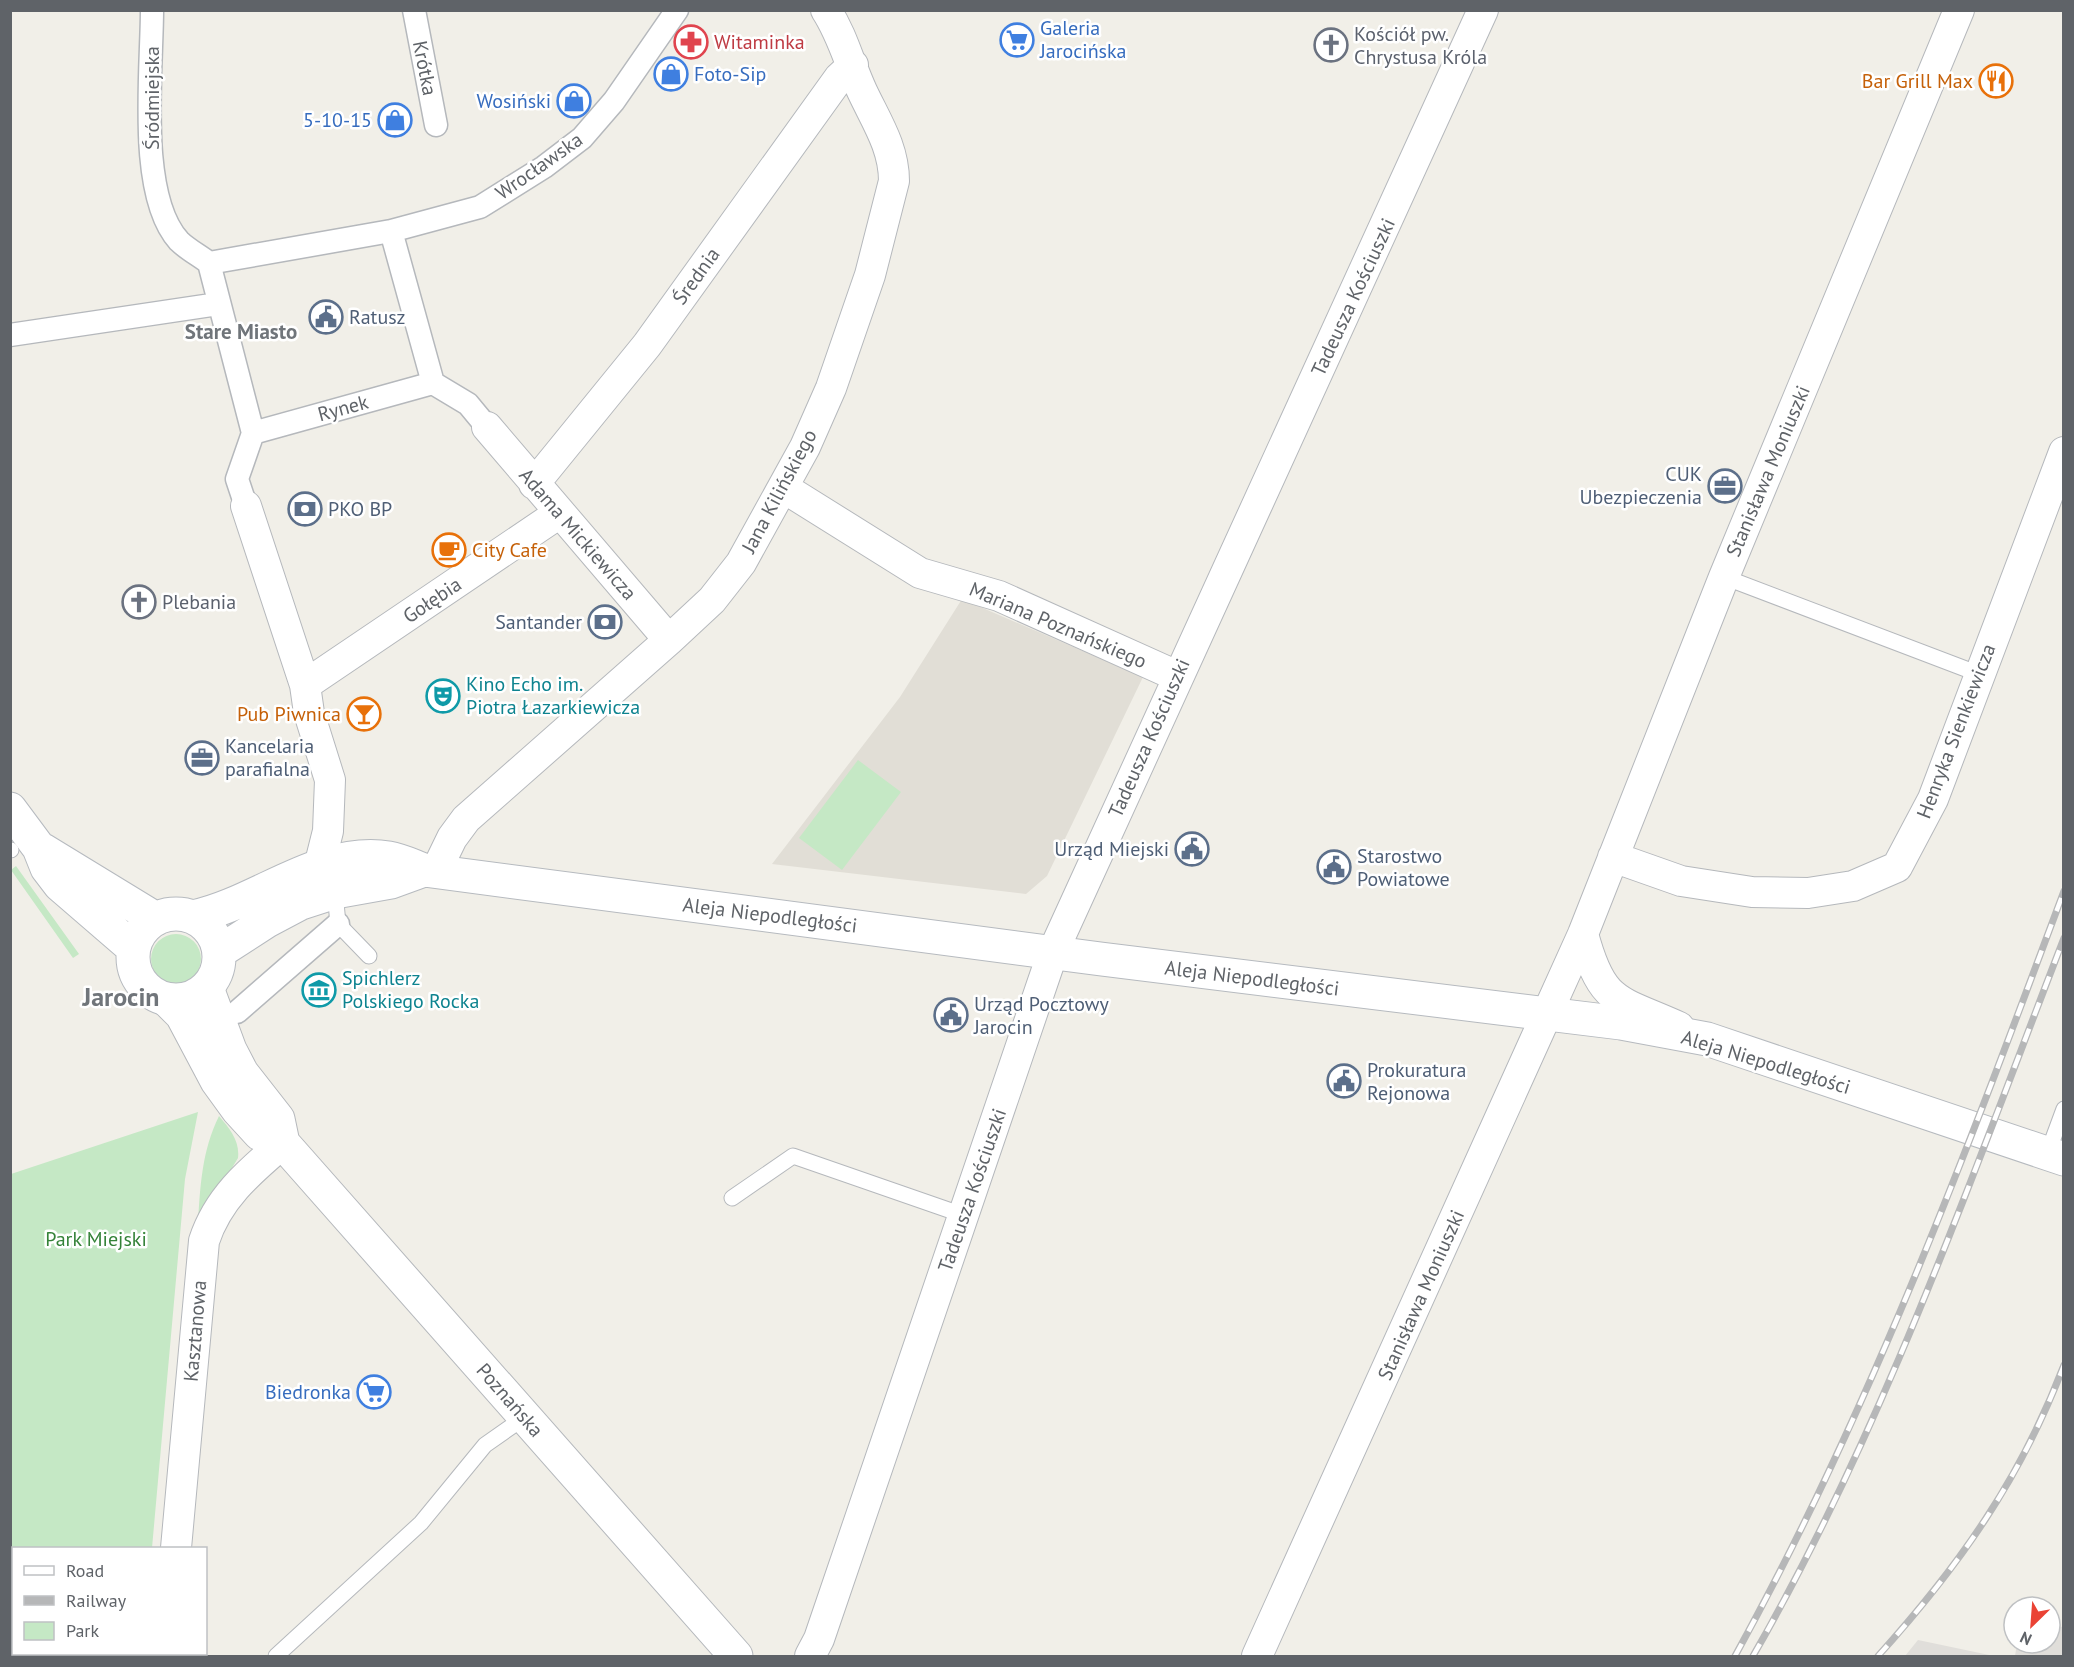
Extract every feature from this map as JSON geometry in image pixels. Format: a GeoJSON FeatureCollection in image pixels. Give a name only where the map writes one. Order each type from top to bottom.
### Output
{"type":"FeatureCollection","features":[{"type":"Feature","properties":{"kind":"main road"},"geometry":{"type":"LineString","coordinates":[[10,809],[20,849],[47,868],[60,885],[133,948]]}},
{"type":"Feature","properties":{"kind":"main road"},"geometry":{"type":"LineString","coordinates":[[20,849],[156,919]]}},
{"type":"Feature","properties":{"kind":"main road","name":"Aleja Niepodległości"},"geometry":{"type":"LineString","coordinates":[[193,917],[229,908],[277,883],[327,879],[391,882],[430,870],[1053,952],[1621,1023],[1707,1039],[2055,1157]]}},
{"type":"Feature","properties":{"kind":"main road","name":"Aleja Niepodległości"},"geometry":{"type":"LineString","coordinates":[[219,952],[267,921],[301,903],[327,879]]}},
{"type":"Feature","properties":{"kind":"main road"},"geometry":{"type":"LineString","coordinates":[[174,914],[193,917],[208,928],[216,941],[219,952],[217,970],[207,988],[189,999],[167,1000],[142,985],[135,972],[133,948],[146,926],[156,919],[174,914]]}},
{"type":"Feature","properties":{"kind":"main road","name":"Poznańska"},"geometry":{"type":"LineString","coordinates":[[207,988],[230,1050],[247,1079],[278,1119],[283,1143]]}},
{"type":"Feature","properties":{"kind":"main road","name":"Poznańska"},"geometry":{"type":"LineString","coordinates":[[167,1000],[182,1015],[217,1081],[238,1110],[260,1134],[283,1143],[736,1656]]}},
{"type":"Feature","properties":{"kind":"street","name":"Śródmiejska"},"geometry":{"type":"LineString","coordinates":[[152,10],[149,148],[156,184],[166,218],[179,241],[209,262]]}},
{"type":"Feature","properties":{"kind":"street","name":"Krótka"},"geometry":{"type":"LineString","coordinates":[[414,10],[436,125]]}},
{"type":"Feature","properties":{"kind":"street","name":"Wrocławska"},"geometry":{"type":"LineString","coordinates":[[391,231],[480,207],[544,167],[582,138],[615,101],[677,10]]}},
{"type":"Feature","properties":{"kind":"street","name":"Jana Kilińskiego"},"geometry":{"type":"LineString","coordinates":[[430,870],[466,819],[669,640],[727,583],[784,488],[805,447],[842,360],[870,275],[894,181],[894,166],[881,125],[861,89],[842,37],[826,10]]}},
{"type":"Feature","properties":{"kind":"street","name":"Tadeusza Kościuszki"},"geometry":{"type":"LineString","coordinates":[[810,1656],[819,1639],[1053,952],[1177,676],[1483,10]]}},
{"type":"Feature","properties":{"kind":"street","name":"Stanisława Moniuszki"},"geometry":{"type":"LineString","coordinates":[[1257,1656],[1583,934],[1724,577],[1959,10]]}},
{"type":"Feature","properties":{"kind":"street","name":"Średnia"},"geometry":{"type":"LineString","coordinates":[[534,483],[647,345],[839,78],[853,65]]}},
{"type":"Feature","properties":{"kind":"street"},"geometry":{"type":"LineString","coordinates":[[327,879],[330,780],[312,722],[305,685],[237,479],[253,433],[209,262],[391,231],[433,383],[468,404],[487,428]]}},
{"type":"Feature","properties":{"kind":"street"},"geometry":{"type":"LineString","coordinates":[[10,335],[152,316],[218,304]]}},
{"type":"Feature","properties":{"kind":"street","name":"Rynek"},"geometry":{"type":"LineString","coordinates":[[253,433],[433,383]]}},
{"type":"Feature","properties":{"kind":"street","name":"Adama Mickiewicza"},"geometry":{"type":"LineString","coordinates":[[487,428],[558,514],[669,640]]}},
{"type":"Feature","properties":{"kind":"street","name":"Henryka Sienkiewicza"},"geometry":{"type":"LineString","coordinates":[[1613,857],[1681,881],[1752,892],[1808,893],[1853,886],[1898,867],[1933,799],[2064,452]]}},
{"type":"Feature","properties":{"kind":"street","name":"Mariana Poznańskiego"},"geometry":{"type":"LineString","coordinates":[[784,488],[920,573],[999,596],[1177,676]]}},
{"type":"Feature","properties":{"kind":"street","name":"Gołębia"},"geometry":{"type":"LineString","coordinates":[[305,685],[558,514]]}},
{"type":"Feature","properties":{"kind":"street"},"geometry":{"type":"LineString","coordinates":[[237,1012],[338,924]]}},
{"type":"Feature","properties":{"kind":"street"},"geometry":{"type":"LineString","coordinates":[[1583,934],[1596,974],[1613,998],[1707,1039]]}},
{"type":"Feature","properties":{"kind":"street","name":"Kasztanowa"},"geometry":{"type":"LineString","coordinates":[[176,1547],[204,1241],[226,1196],[283,1143]]}},
{"type":"Feature","properties":{"kind":"lane"},"geometry":{"type":"LineString","coordinates":[[1724,577],[1979,674]]}},
{"type":"Feature","properties":{"kind":"lane"},"geometry":{"type":"LineString","coordinates":[[327,879],[338,924],[369,956]]}},
{"type":"Feature","properties":{"kind":"lane"},"geometry":{"type":"LineString","coordinates":[[2055,1157],[2064,1109]]}},
{"type":"Feature","properties":{"kind":"lane"},"geometry":{"type":"LineString","coordinates":[[732,1198],[793,1156],[963,1215]]}},
{"type":"Feature","properties":{"kind":"lane"},"geometry":{"type":"LineString","coordinates":[[276,1656],[405,1535],[421,1523],[485,1445],[525,1417]]}},
{"type":"Feature","properties":{"kind":"shaded area"},"geometry":{"type":"Polygon","coordinates":[[[962,599],[1143,677],[1047,876],[1026,894],[772,864],[900,697],[962,599]]]}},
{"type":"Feature","properties":{"kind":"shaded area"},"geometry":{"type":"Polygon","coordinates":[[[2063,1627],[2063,1656],[2015,1656],[2062,1655],[2063,1627]]]}},
{"type":"Feature","properties":{"kind":"shaded area"},"geometry":{"type":"Polygon","coordinates":[[[1918,1640],[1994,1656],[1905,1656],[1918,1640]]]}},
{"type":"Feature","properties":{"kind":"green space"},"geometry":{"type":"Polygon","coordinates":[[[858,760],[901,792],[842,870],[799,838],[858,760]]]}},
{"type":"Feature","properties":{"kind":"green space"},"geometry":{"type":"Polygon","coordinates":[[[16,866],[79,954],[73,958],[11,870],[16,866]]]}},
{"type":"Feature","properties":{"kind":"green space"},"geometry":{"type":"Polygon","coordinates":[[[176,934],[194,941],[201,959],[194,977],[176,984],[158,977],[151,959],[158,941],[176,934]]]}},
{"type":"Feature","properties":{"kind":"green space","name":"Park Miejski"},"geometry":{"type":"Polygon","coordinates":[[[198,1112],[185,1179],[152,1547],[12,1547],[12,1655],[120,1655],[118,1656],[11,1656],[11,1174],[198,1112]]]}},
{"type":"Feature","properties":{"kind":"green space"},"geometry":{"type":"Polygon","coordinates":[[[219,1116],[236,1141],[238,1158],[198,1224],[205,1155],[219,1116]]]}},
{"type":"Feature","properties":{"kind":"railway"},"geometry":{"type":"LineString","coordinates":[[1735,1656],[1784,1564],[1872,1376],[1953,1183],[2064,891]]}},
{"type":"Feature","properties":{"kind":"railway"},"geometry":{"type":"LineString","coordinates":[[1753,1656],[1800,1570],[1884,1394],[1959,1212],[2064,938]]}},
{"type":"Feature","properties":{"kind":"railway"},"geometry":{"type":"LineString","coordinates":[[1878,1656],[1935,1588],[1985,1520],[2028,1446],[2064,1365]]}},
{"type":"Feature","properties":{"kind":"place","name":"Galeria Jarocińska"},"geometry":{"type":"Point","coordinates":[1017,40]}},
{"type":"Feature","properties":{"kind":"place","name":"Witaminka"},"geometry":{"type":"Point","coordinates":[691,42]}},
{"type":"Feature","properties":{"kind":"place","name":"Kościół pw. Chrystusa Króla"},"geometry":{"type":"Point","coordinates":[1331,45]}},
{"type":"Feature","properties":{"kind":"place","name":"Foto-Sip"},"geometry":{"type":"Point","coordinates":[671,74]}},
{"type":"Feature","properties":{"kind":"place","name":"Bar Grill Max"},"geometry":{"type":"Point","coordinates":[1996,81]}},
{"type":"Feature","properties":{"kind":"place","name":"Wosiński"},"geometry":{"type":"Point","coordinates":[574,101]}},
{"type":"Feature","properties":{"kind":"place","name":"5-10-15"},"geometry":{"type":"Point","coordinates":[395,120]}},
{"type":"Feature","properties":{"kind":"place","name":"Ratusz"},"geometry":{"type":"Point","coordinates":[326,317]}},
{"type":"Feature","properties":{"kind":"place","name":"CUK Ubezpieczenia"},"geometry":{"type":"Point","coordinates":[1725,486]}},
{"type":"Feature","properties":{"kind":"place","name":"PKO BP"},"geometry":{"type":"Point","coordinates":[305,509]}},
{"type":"Feature","properties":{"kind":"place","name":"City Cafe"},"geometry":{"type":"Point","coordinates":[449,550]}},
{"type":"Feature","properties":{"kind":"place","name":"Plebania"},"geometry":{"type":"Point","coordinates":[139,602]}},
{"type":"Feature","properties":{"kind":"place","name":"Santander"},"geometry":{"type":"Point","coordinates":[605,622]}},
{"type":"Feature","properties":{"kind":"place","name":"Kino Echo im. Piotra Łazarkiewicza"},"geometry":{"type":"Point","coordinates":[443,696]}},
{"type":"Feature","properties":{"kind":"place","name":"Pub Piwnica"},"geometry":{"type":"Point","coordinates":[364,714]}},
{"type":"Feature","properties":{"kind":"place","name":"Kancelaria parafialna"},"geometry":{"type":"Point","coordinates":[202,758]}},
{"type":"Feature","properties":{"kind":"place","name":"Urząd Miejski"},"geometry":{"type":"Point","coordinates":[1192,849]}},
{"type":"Feature","properties":{"kind":"place","name":"Starostwo Powiatowe"},"geometry":{"type":"Point","coordinates":[1334,867]}},
{"type":"Feature","properties":{"kind":"place","name":"Spichlerz Polskiego Rocka"},"geometry":{"type":"Point","coordinates":[319,990]}},
{"type":"Feature","properties":{"kind":"place","name":"Urząd Pocztowy Jarocin"},"geometry":{"type":"Point","coordinates":[951,1015]}},
{"type":"Feature","properties":{"kind":"place","name":"Prokuratura Rejonowa"},"geometry":{"type":"Point","coordinates":[1344,1081]}},
{"type":"Feature","properties":{"kind":"place","name":"Biedronka"},"geometry":{"type":"Point","coordinates":[374,1392]}},
{"type":"Feature","properties":{"kind":"district","name":"Stare Miasto"},"geometry":{"type":"Point","coordinates":[241,331]}},
{"type":"Feature","properties":{"kind":"district","name":"Jarocin"},"geometry":{"type":"Point","coordinates":[121,996]}}]}
